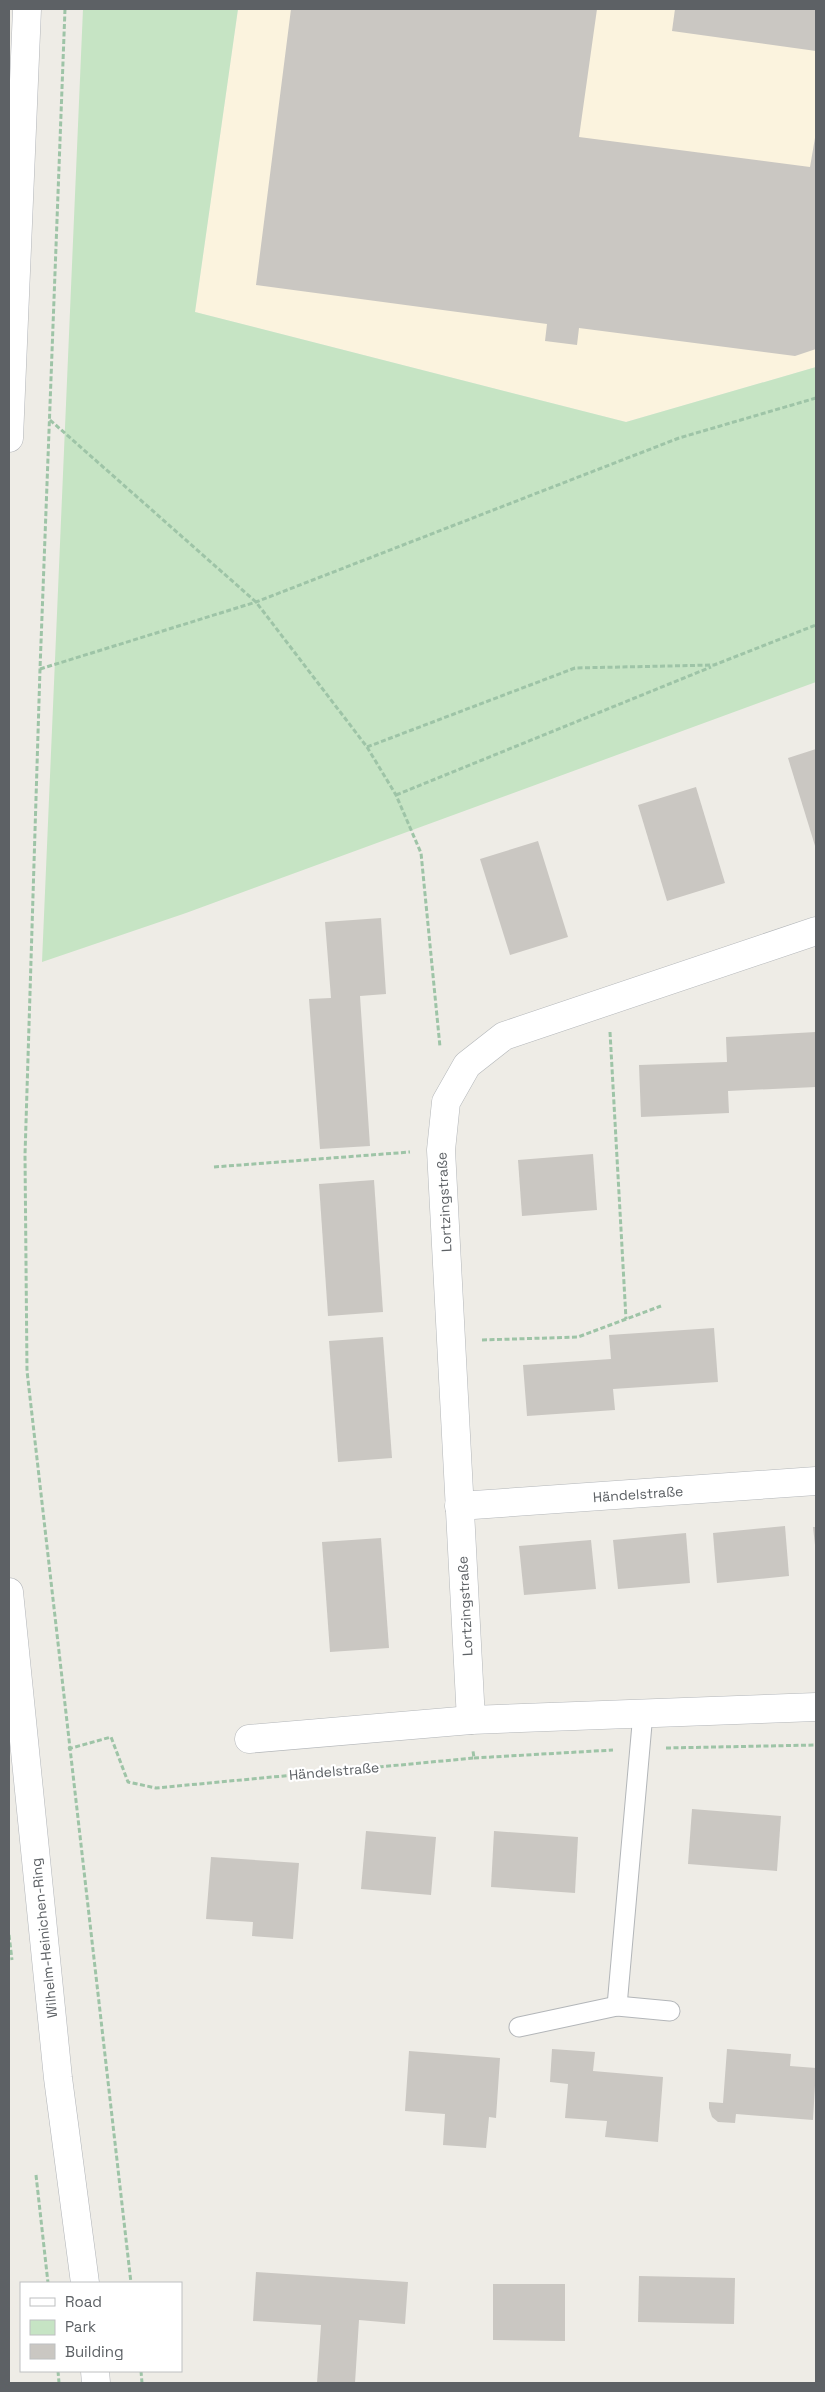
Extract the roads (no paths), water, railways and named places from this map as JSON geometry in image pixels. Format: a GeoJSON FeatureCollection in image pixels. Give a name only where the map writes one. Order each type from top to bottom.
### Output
{"type":"FeatureCollection","features":[{"type":"Feature","properties":{"kind":"street"},"geometry":{"type":"LineString","coordinates":[[9,438],[27,9]]}},
{"type":"Feature","properties":{"kind":"street","name":"Lortzingstraße"},"geometry":{"type":"LineString","coordinates":[[471,1720],[440,1150],[446,1102],[467,1065],[504,1036],[816,931]]}},
{"type":"Feature","properties":{"kind":"street","name":"Händelstraße"},"geometry":{"type":"LineString","coordinates":[[459,1506],[816,1482]]}},
{"type":"Feature","properties":{"kind":"street","name":"Wilhelm-Heinichen-Ring"},"geometry":{"type":"LineString","coordinates":[[9,1592],[58,2078],[85,2282]]}},
{"type":"Feature","properties":{"kind":"street"},"geometry":{"type":"LineString","coordinates":[[249,1739],[471,1720],[816,1706]]}},
{"type":"Feature","properties":{"kind":"lane"},"geometry":{"type":"LineString","coordinates":[[617,2006],[643,1713]]}},
{"type":"Feature","properties":{"kind":"lane"},"geometry":{"type":"LineString","coordinates":[[519,2027],[617,2006],[670,2011]]}}]}
